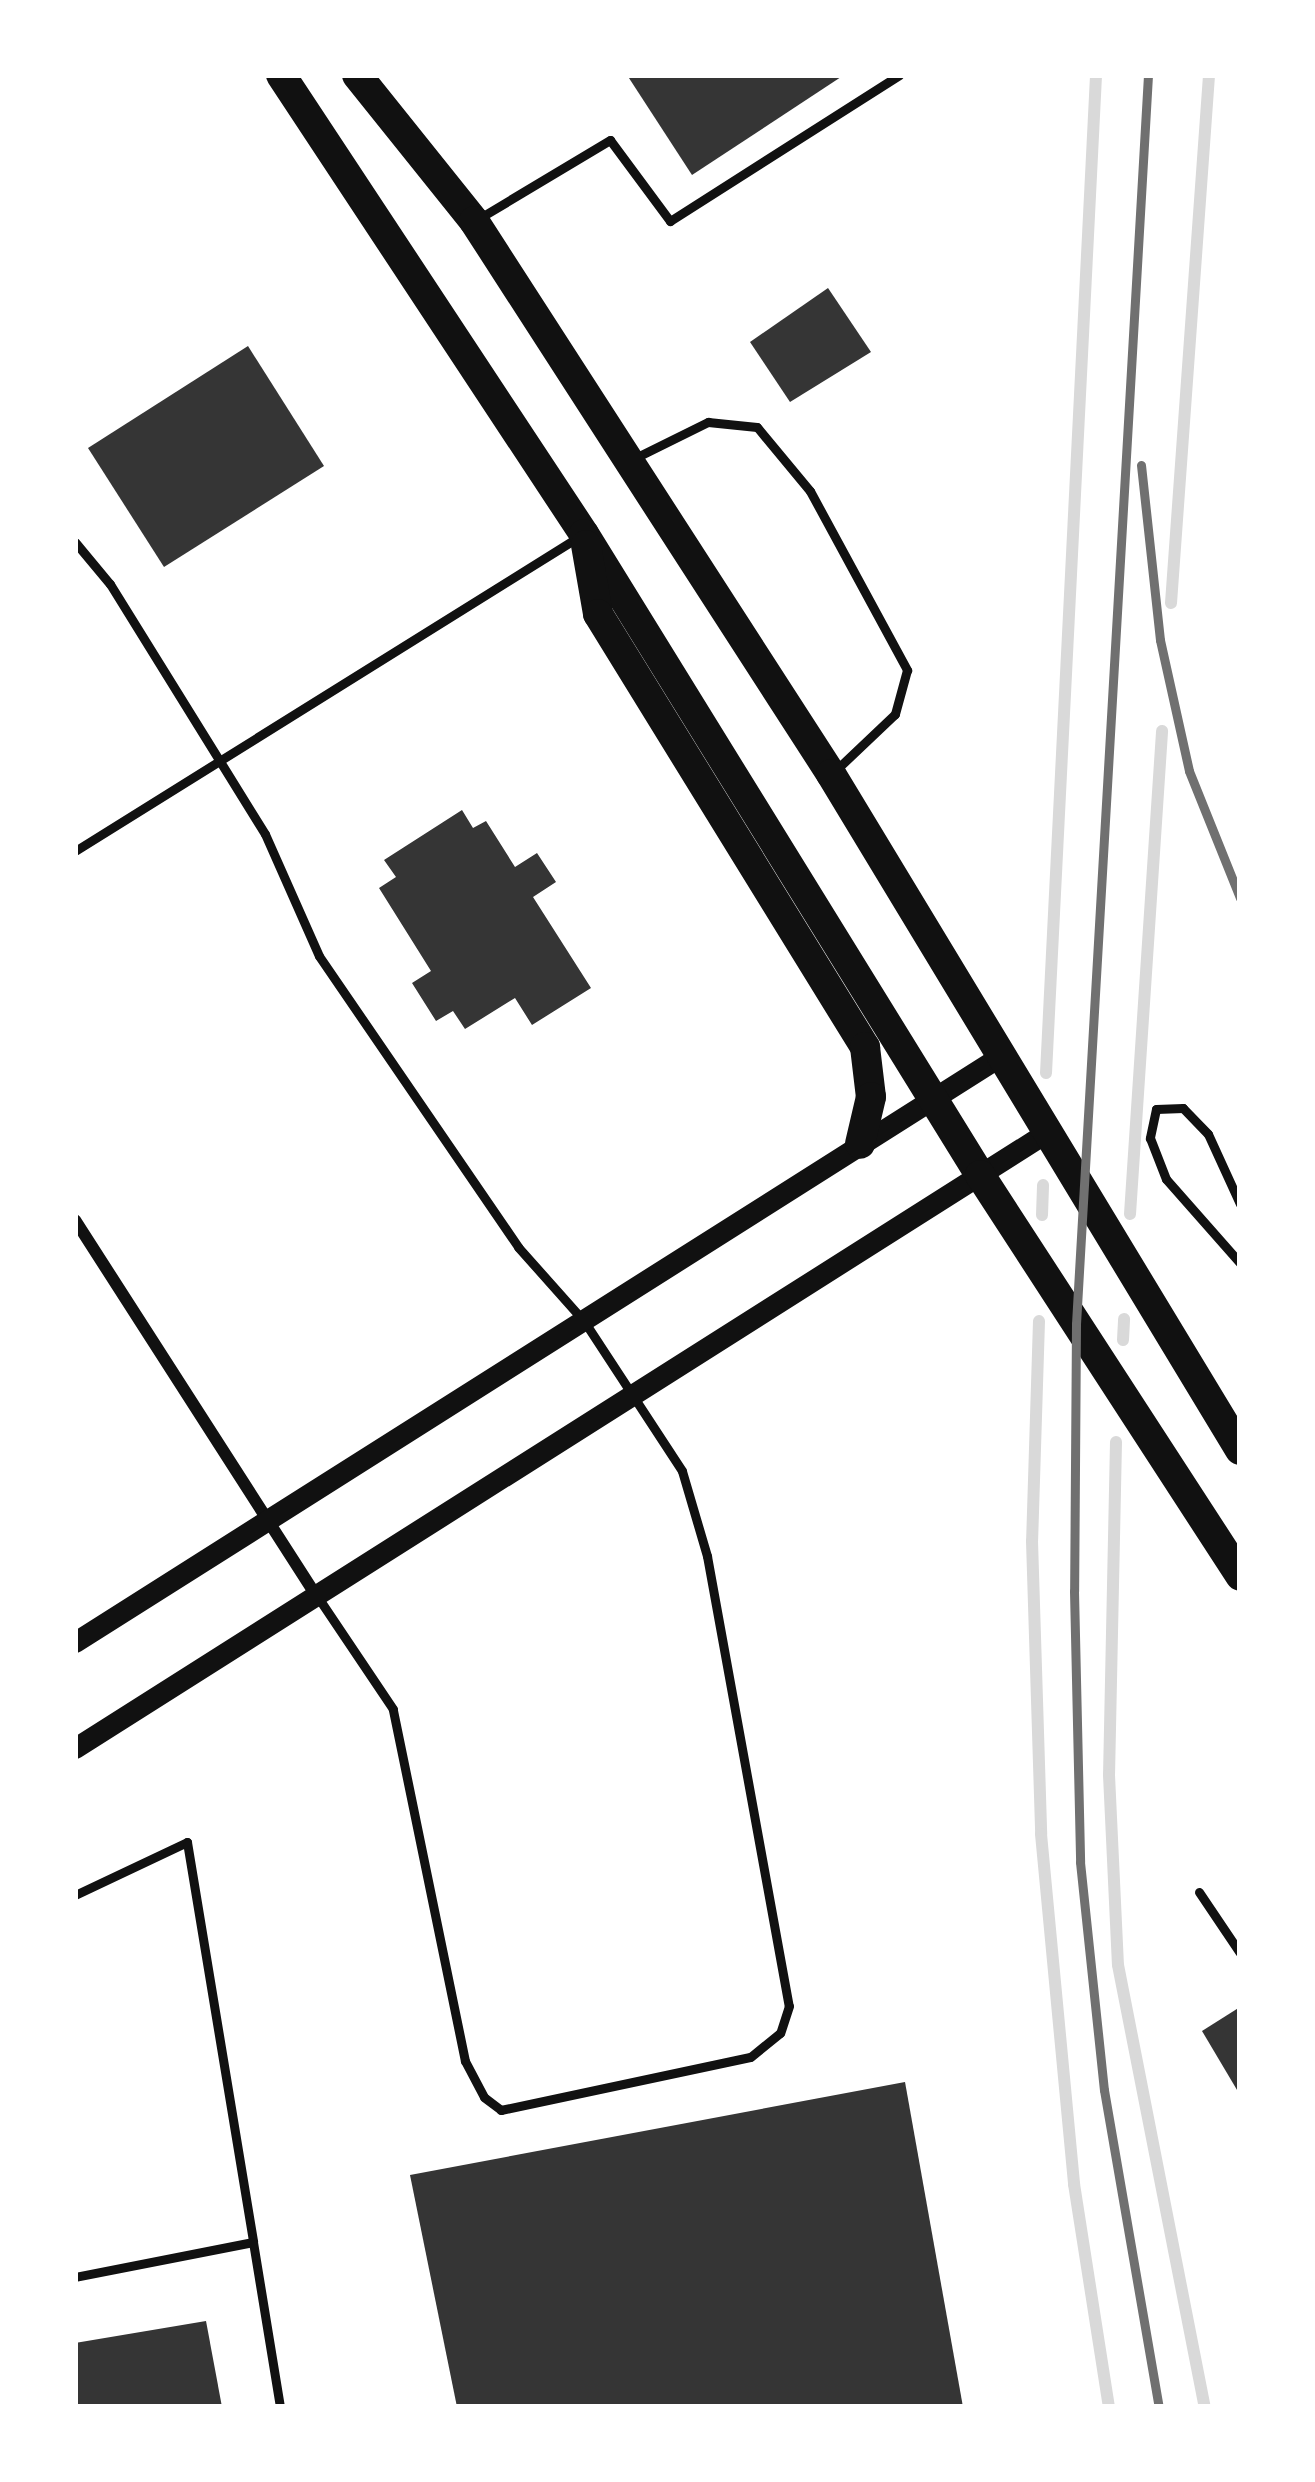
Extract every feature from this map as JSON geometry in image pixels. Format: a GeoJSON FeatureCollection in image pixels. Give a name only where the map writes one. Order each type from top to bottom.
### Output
{"type":"FeatureCollection","features":[{"type":"Feature","properties":{"kind":"main road"},"geometry":{"type":"LineString","coordinates":[[281,75],[584,534],[980,1174],[1240,1576]]}},
{"type":"Feature","properties":{"kind":"main road"},"geometry":{"type":"LineString","coordinates":[[357,75],[474,221],[831,774],[1240,1450]]}},
{"type":"Feature","properties":{"kind":"main road"},"geometry":{"type":"LineString","coordinates":[[584,534],[598,614],[865,1047],[871,1097],[860,1144]]}},
{"type":"Feature","properties":{"kind":"street"},"geometry":{"type":"LineString","coordinates":[[75,1642],[1001,1055]]}},
{"type":"Feature","properties":{"kind":"street"},"geometry":{"type":"LineString","coordinates":[[75,1748],[1047,1132]]}},
{"type":"Feature","properties":{"kind":"street"},"geometry":{"type":"LineString","coordinates":[[75,1220],[316,1595]]}},
{"type":"Feature","properties":{"kind":"lane"},"geometry":{"type":"LineString","coordinates":[[474,221],[610,140],[670,220],[899,75]]}},
{"type":"Feature","properties":{"kind":"lane"},"geometry":{"type":"LineString","coordinates":[[629,461],[708,422],[757,427],[810,491],[907,670],[895,714],[831,774]]}},
{"type":"Feature","properties":{"kind":"lane"},"geometry":{"type":"LineString","coordinates":[[75,851],[584,534]]}},
{"type":"Feature","properties":{"kind":"lane"},"geometry":{"type":"LineString","coordinates":[[75,542],[265,834],[319,956],[518,1247],[584,1322],[682,1471],[707,1556],[785,1983],[789,2006],[780,2033],[750,2057],[501,2110],[484,2097],[465,2061],[392,1709],[316,1595]]}},
{"type":"Feature","properties":{"kind":"lane"},"geometry":{"type":"LineString","coordinates":[[1240,1204],[1208,1134],[1183,1108],[1156,1109],[1150,1138],[1166,1179],[1240,1263]]}},
{"type":"Feature","properties":{"kind":"lane"},"geometry":{"type":"LineString","coordinates":[[75,1895],[187,1842],[280,2407]]}},
{"type":"Feature","properties":{"kind":"lane"},"geometry":{"type":"LineString","coordinates":[[1199,1892],[1240,1953]]}},
{"type":"Feature","properties":{"kind":"lane"},"geometry":{"type":"LineString","coordinates":[[75,2277],[253,2242]]}},
{"type":"Feature","properties":{"kind":"building"},"geometry":{"type":"Polygon","coordinates":[[[627,75],[844,75],[692,175],[627,75]]]}},
{"type":"Feature","properties":{"kind":"building"},"geometry":{"type":"Polygon","coordinates":[[[828,288],[871,352],[790,402],[750,342],[828,288]]]}},
{"type":"Feature","properties":{"kind":"building"},"geometry":{"type":"Polygon","coordinates":[[[248,346],[324,466],[164,567],[88,448],[248,346]]]}},
{"type":"Feature","properties":{"kind":"building"},"geometry":{"type":"Polygon","coordinates":[[[462,810],[473,828],[486,821],[515,867],[537,853],[556,882],[533,897],[591,988],[532,1025],[515,998],[465,1029],[453,1011],[436,1021],[412,983],[431,971],[379,888],[396,877],[384,860],[462,810]]]}},
{"type":"Feature","properties":{"kind":"building"},"geometry":{"type":"Polygon","coordinates":[[[1240,2007],[1240,2095],[1202,2031],[1240,2007]]]}},
{"type":"Feature","properties":{"kind":"building"},"geometry":{"type":"Polygon","coordinates":[[[905,2082],[963,2407],[457,2407],[410,2175],[905,2082]]]}},
{"type":"Feature","properties":{"kind":"building"},"geometry":{"type":"Polygon","coordinates":[[[206,2321],[222,2407],[75,2407],[75,2343],[206,2321]]]}},
{"type":"Feature","properties":{"kind":"waterway"},"geometry":{"type":"LineString","coordinates":[[1046,1073],[1096,75]]}},
{"type":"Feature","properties":{"kind":"waterway"},"geometry":{"type":"LineString","coordinates":[[1171,603],[1209,75]]}},
{"type":"Feature","properties":{"kind":"waterway"},"geometry":{"type":"LineString","coordinates":[[1130,1214],[1162,731]]}},
{"type":"Feature","properties":{"kind":"waterway"},"geometry":{"type":"LineString","coordinates":[[1042,1215],[1043,1185]]}},
{"type":"Feature","properties":{"kind":"waterway"},"geometry":{"type":"LineString","coordinates":[[1123,1340],[1124,1319]]}},
{"type":"Feature","properties":{"kind":"waterway"},"geometry":{"type":"LineString","coordinates":[[1039,1321],[1032,1541],[1041,1834],[1074,2184],[1109,2407]]}},
{"type":"Feature","properties":{"kind":"waterway"},"geometry":{"type":"LineString","coordinates":[[1116,1442],[1109,1775],[1118,1965],[1205,2407]]}},
{"type":"Feature","properties":{"kind":"railway"},"geometry":{"type":"LineString","coordinates":[[1148,75],[1076,1324],[1074,1591],[1080,1862],[1104,2090],[1159,2407]]}},
{"type":"Feature","properties":{"kind":"railway"},"geometry":{"type":"LineString","coordinates":[[1141,465],[1160,640],[1189,771],[1240,898]]}}]}
